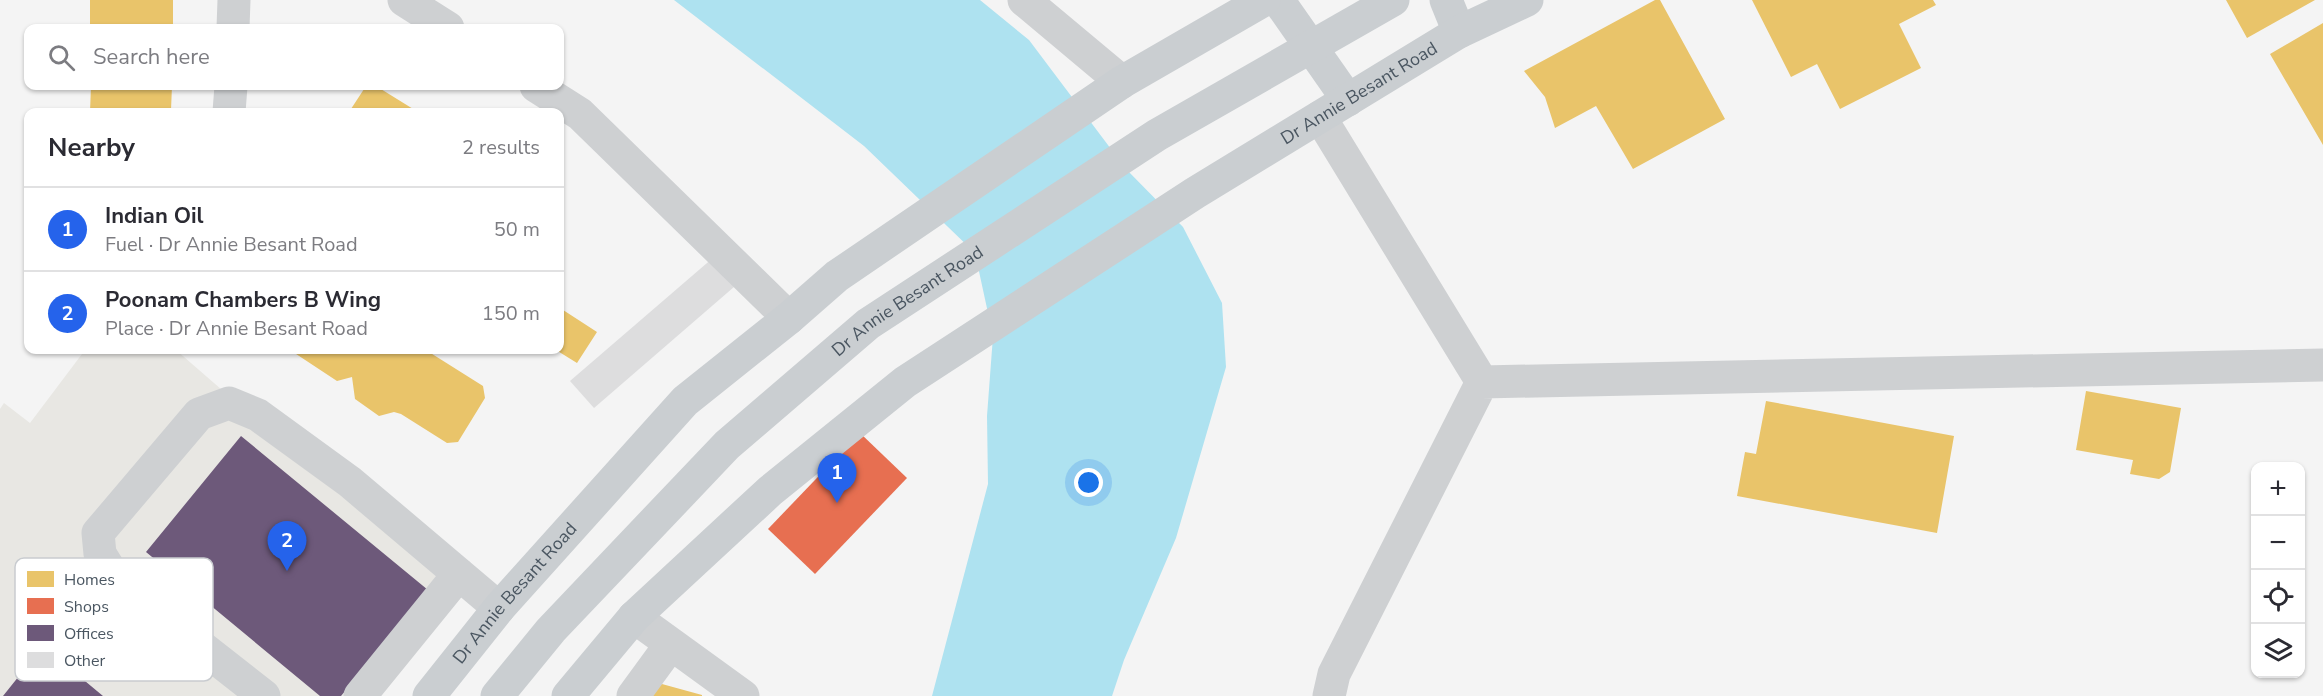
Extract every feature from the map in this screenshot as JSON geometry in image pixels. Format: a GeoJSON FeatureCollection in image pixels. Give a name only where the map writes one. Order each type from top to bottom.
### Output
{"type":"FeatureCollection","features":[{"type":"Feature","properties":{"kind":"main road","name":"Dr Annie Besant Road"},"geometry":{"type":"LineString","coordinates":[[429,696],[498,608],[685,401],[789,318],[837,276],[1122,82],[1264,0]]}},
{"type":"Feature","properties":{"kind":"main road"},"geometry":{"type":"LineString","coordinates":[[1278,0],[1348,100]]}},
{"type":"Feature","properties":{"kind":"main road","name":"Dr Annie Besant Road"},"geometry":{"type":"LineString","coordinates":[[496,696],[551,630],[727,445],[868,324],[1157,135],[1392,0]]}},
{"type":"Feature","properties":{"kind":"main road"},"geometry":{"type":"LineString","coordinates":[[1446,0],[1459,32]]}},
{"type":"Feature","properties":{"kind":"main road","name":"Dr Annie Besant Road"},"geometry":{"type":"LineString","coordinates":[[634,617],[770,491],[905,382],[1195,193],[1459,32],[1494,7],[1527,0]]}},
{"type":"Feature","properties":{"kind":"main road"},"geometry":{"type":"LineString","coordinates":[[568,696],[634,617]]}},
{"type":"Feature","properties":{"kind":"street"},"geometry":{"type":"LineString","coordinates":[[233,24],[234,0]]}},
{"type":"Feature","properties":{"kind":"street"},"geometry":{"type":"LineString","coordinates":[[404,0],[442,24]]}},
{"type":"Feature","properties":{"kind":"street"},"geometry":{"type":"LineString","coordinates":[[1024,0],[1122,82]]}},
{"type":"Feature","properties":{"kind":"street"},"geometry":{"type":"LineString","coordinates":[[229,108],[231,90]]}},
{"type":"Feature","properties":{"kind":"street"},"geometry":{"type":"LineString","coordinates":[[542,90],[580,114],[789,318]]}},
{"type":"Feature","properties":{"kind":"street"},"geometry":{"type":"LineString","coordinates":[[1320,117],[1482,382]]}},
{"type":"Feature","properties":{"kind":"street"},"geometry":{"type":"LineString","coordinates":[[1482,382],[2323,365]]}},
{"type":"Feature","properties":{"kind":"street"},"geometry":{"type":"LineString","coordinates":[[1329,696],[1334,674],[1482,382]]}},
{"type":"Feature","properties":{"kind":"street"},"geometry":{"type":"LineString","coordinates":[[102,558],[98,532],[199,414],[230,403],[258,415],[350,482],[498,608]]}},
{"type":"Feature","properties":{"kind":"street"},"geometry":{"type":"LineString","coordinates":[[360,696],[459,574]]}},
{"type":"Feature","properties":{"kind":"street"},"geometry":{"type":"LineString","coordinates":[[634,617],[743,696]]}},
{"type":"Feature","properties":{"kind":"street"},"geometry":{"type":"LineString","coordinates":[[633,696],[671,644]]}},
{"type":"Feature","properties":{"kind":"street"},"geometry":{"type":"LineString","coordinates":[[213,656],[264,696]]}},
{"type":"Feature","properties":{"kind":"shaded area"},"geometry":{"type":"Polygon","coordinates":[[[82,354],[181,354],[455,592],[368,696],[0,696],[0,409],[4,403],[30,423],[82,354]]]}},
{"type":"Feature","properties":{"kind":"water"},"geometry":{"type":"Polygon","coordinates":[[[674,0],[980,0],[1029,40],[1126,169],[1183,227],[1222,303],[1226,367],[1176,538],[1124,660],[1112,696],[932,696],[988,484],[987,416],[993,336],[975,253],[864,146],[674,0]]]}},
{"type":"Feature","properties":{"kind":"building: Homes"},"geometry":{"type":"Polygon","coordinates":[[[90,0],[173,0],[173,24],[90,24],[90,0]]]}},
{"type":"Feature","properties":{"kind":"building: Homes"},"geometry":{"type":"Polygon","coordinates":[[[1655,0],[1660,0],[1725,119],[1633,169],[1596,106],[1555,128],[1545,97],[1524,71],[1655,0]]]}},
{"type":"Feature","properties":{"kind":"building: Homes"},"geometry":{"type":"Polygon","coordinates":[[[1752,0],[1933,0],[1936,5],[1899,24],[1921,68],[1840,109],[1817,64],[1791,77],[1752,0]]]}},
{"type":"Feature","properties":{"kind":"building: Homes"},"geometry":{"type":"Polygon","coordinates":[[[2226,0],[2315,0],[2247,38],[2226,0]]]}},
{"type":"Feature","properties":{"kind":"building: Homes"},"geometry":{"type":"Polygon","coordinates":[[[2323,23],[2323,145],[2270,54],[2323,23]]]}},
{"type":"Feature","properties":{"kind":"building: Homes"},"geometry":{"type":"Polygon","coordinates":[[[91,90],[172,90],[171,108],[90,108],[91,90]]]}},
{"type":"Feature","properties":{"kind":"building: Homes"},"geometry":{"type":"Polygon","coordinates":[[[363,90],[382,90],[412,108],[352,108],[363,90]]]}},
{"type":"Feature","properties":{"kind":"building: Homes"},"geometry":{"type":"Polygon","coordinates":[[[564,311],[597,332],[577,363],[562,354],[564,311]]]}},
{"type":"Feature","properties":{"kind":"building: Homes"},"geometry":{"type":"Polygon","coordinates":[[[296,354],[432,354],[483,386],[485,398],[458,442],[447,443],[401,414],[394,412],[379,416],[355,399],[352,377],[337,381],[296,354]]]}},
{"type":"Feature","properties":{"kind":"building: Homes"},"geometry":{"type":"Polygon","coordinates":[[[2086,391],[2181,408],[2170,472],[2159,479],[2130,474],[2133,460],[2076,450],[2086,391]]]}},
{"type":"Feature","properties":{"kind":"building: Homes"},"geometry":{"type":"Polygon","coordinates":[[[1766,401],[1954,436],[1937,533],[1737,496],[1745,452],[1756,454],[1766,401]]]}},
{"type":"Feature","properties":{"kind":"building: Homes"},"geometry":{"type":"Polygon","coordinates":[[[651,681],[702,695],[702,696],[647,696],[651,681]]]}},
{"type":"Feature","properties":{"kind":"building: Shops"},"geometry":{"type":"Polygon","coordinates":[[[860,433],[907,478],[815,574],[768,529],[860,433]]]}},
{"type":"Feature","properties":{"kind":"building: Offices"},"geometry":{"type":"Polygon","coordinates":[[[241,436],[428,590],[341,696],[320,696],[213,607],[213,558],[153,558],[146,552],[241,436]]]}},
{"type":"Feature","properties":{"kind":"building: Offices"},"geometry":{"type":"Polygon","coordinates":[[[15,681],[85,681],[103,696],[3,696],[15,681]]]}},
{"type":"Feature","properties":{"kind":"building: Other"},"geometry":{"type":"Polygon","coordinates":[[[714,257],[742,280],[594,408],[570,381],[714,257]]]}},
{"type":"Feature","properties":{"kind":"place","name":"Indian Oil"},"geometry":{"type":"Point","coordinates":[837,503]}},
{"type":"Feature","properties":{"kind":"place","name":"Poonam Chambers B Wing"},"geometry":{"type":"Point","coordinates":[287,571]}}]}
